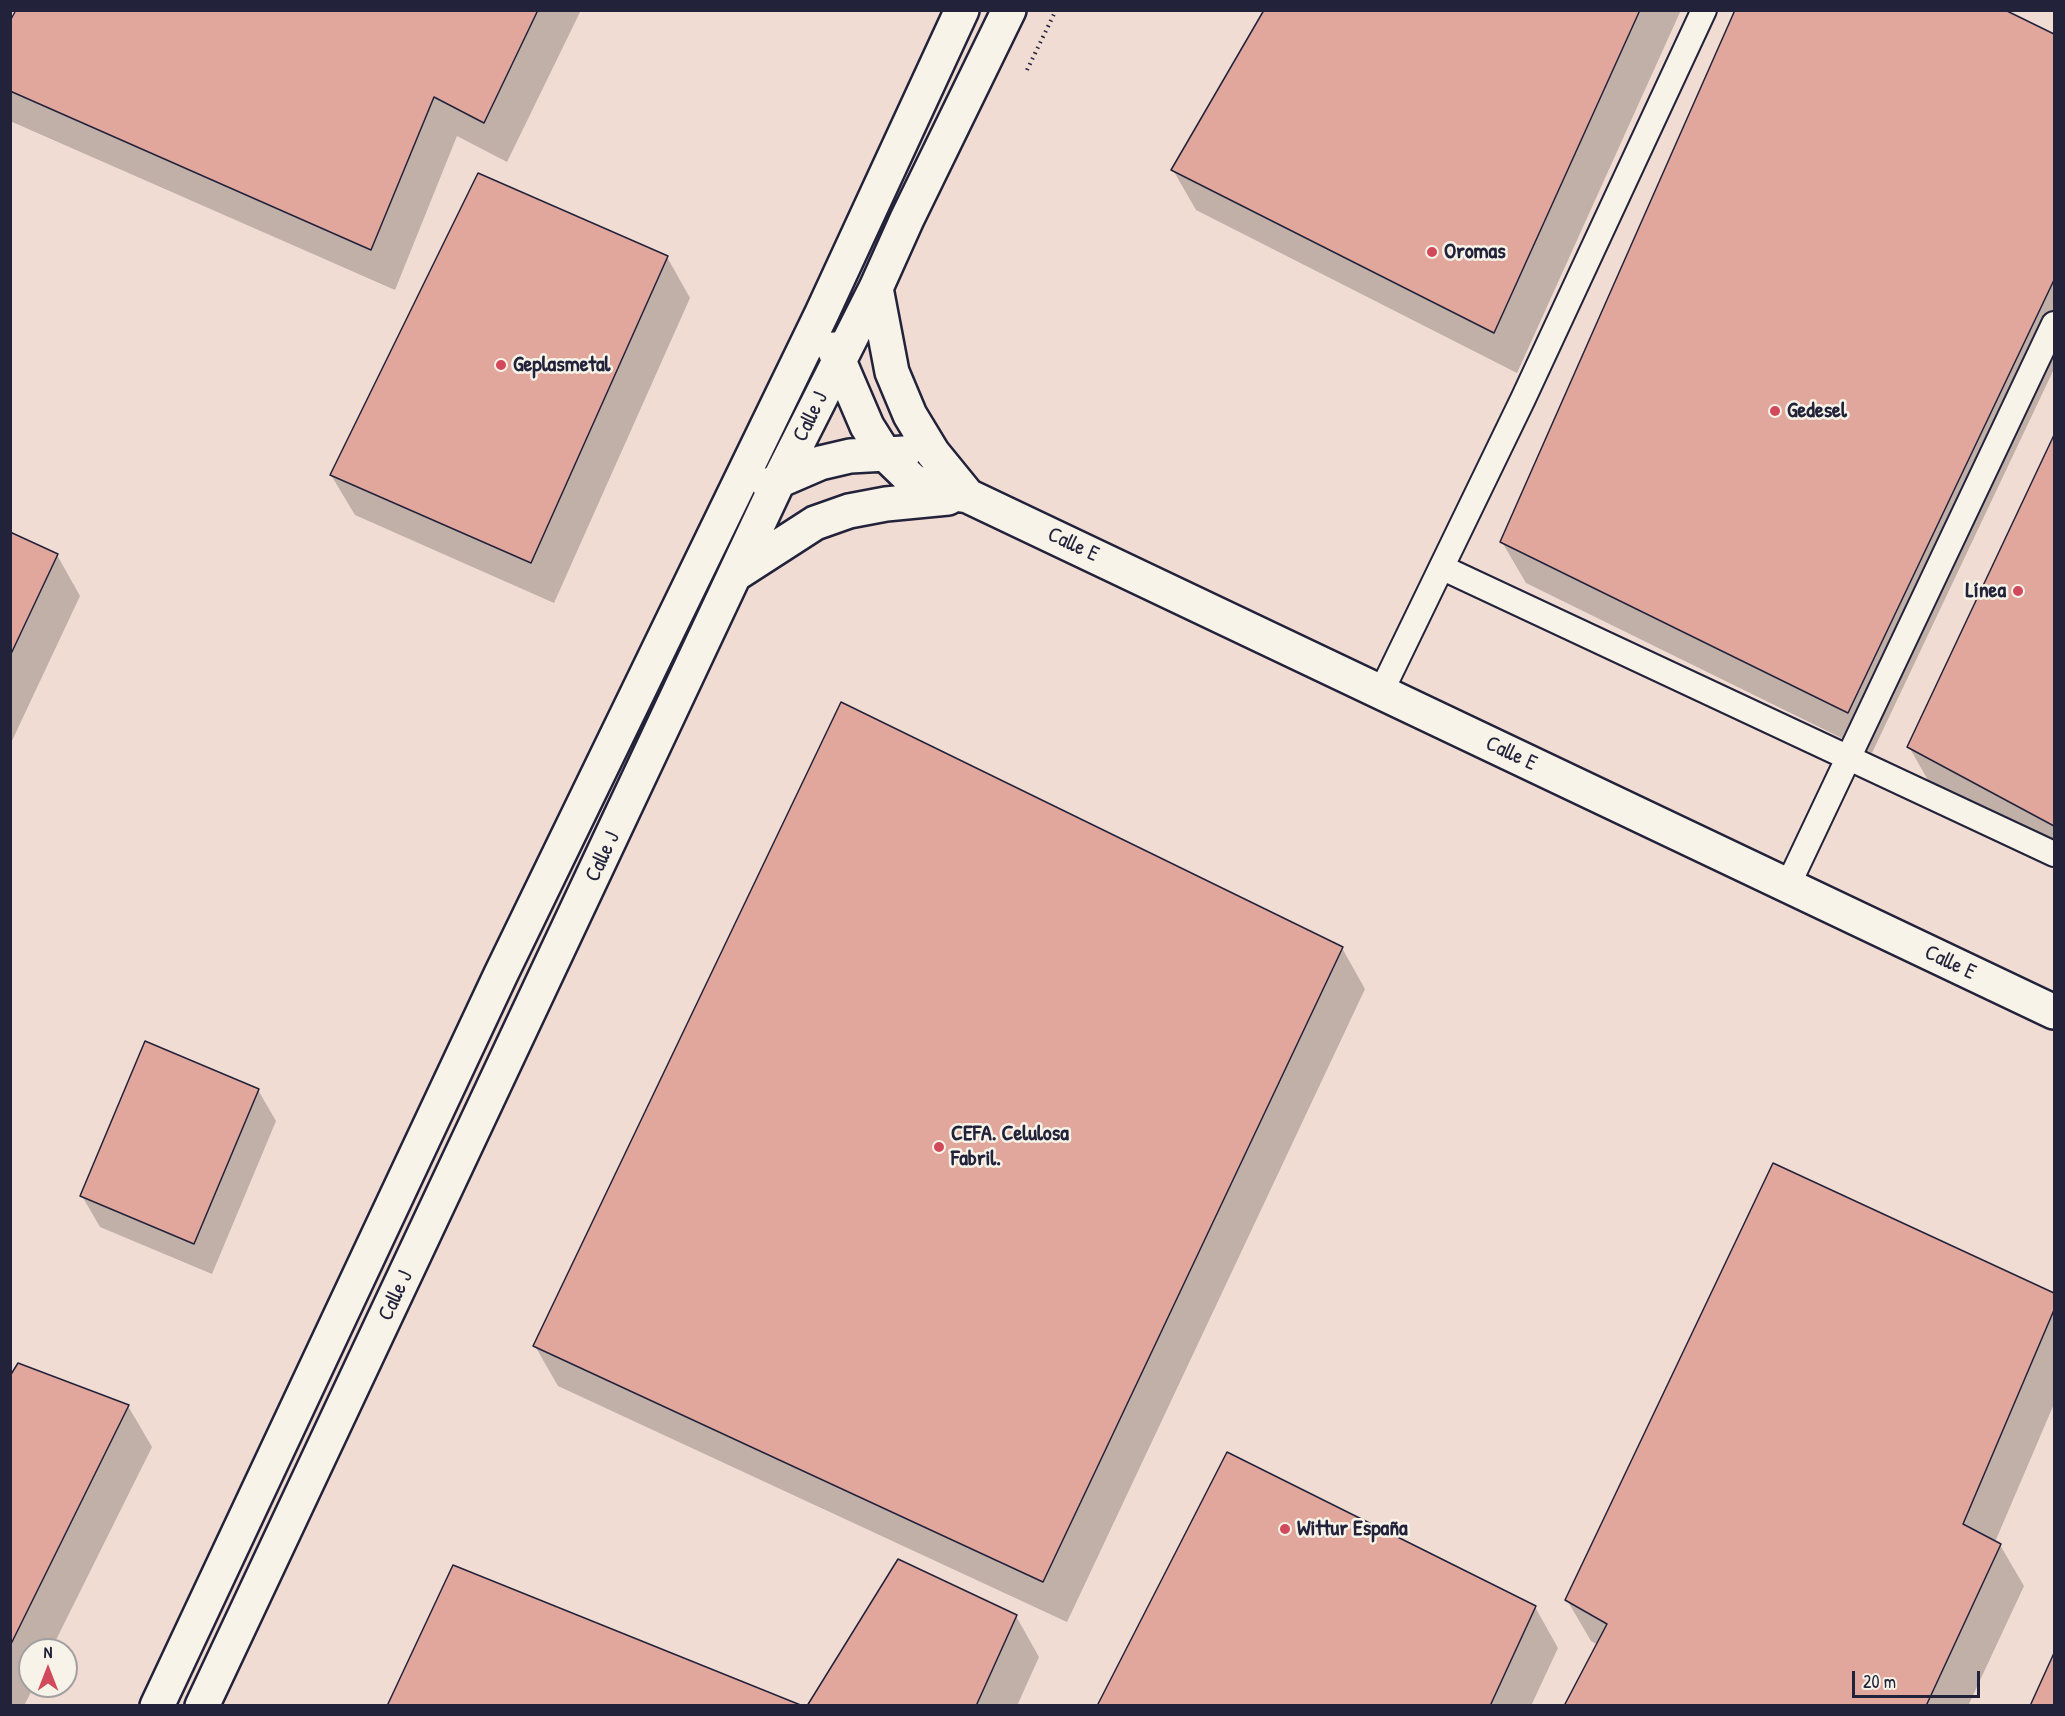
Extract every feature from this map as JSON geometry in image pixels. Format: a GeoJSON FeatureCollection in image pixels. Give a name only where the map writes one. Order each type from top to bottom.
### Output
{"type":"FeatureCollection","features":[{"type":"Feature","properties":{"kind":"street","name":"Calle J"},"geometry":{"type":"LineString","coordinates":[[157,1706],[501,974],[822,313],[962,10]]}},
{"type":"Feature","properties":{"kind":"street","name":"Calle J"},"geometry":{"type":"LineString","coordinates":[[202,1706],[779,480],[876,288],[907,219],[1010,10]]}},
{"type":"Feature","properties":{"kind":"street","name":"Calle E"},"geometry":{"type":"LineString","coordinates":[[876,288],[889,357],[909,415],[933,453],[968,496],[2055,1012]]}},
{"type":"Feature","properties":{"kind":"street"},"geometry":{"type":"LineString","coordinates":[[822,313],[838,362],[867,426],[884,453],[913,481],[942,492],[968,496]]}},
{"type":"Feature","properties":{"kind":"street"},"geometry":{"type":"LineString","coordinates":[[727,508],[779,480],[820,463],[850,456],[933,453]]}},
{"type":"Feature","properties":{"kind":"street"},"geometry":{"type":"LineString","coordinates":[[736,574],[815,523],[849,511],[886,504],[968,496]]}},
{"type":"Feature","properties":{"kind":"lane"},"geometry":{"type":"LineString","coordinates":[[1381,692],[1443,568],[1704,10]]}},
{"type":"Feature","properties":{"kind":"lane"},"geometry":{"type":"LineString","coordinates":[[1788,885],[2055,324]]}},
{"type":"Feature","properties":{"kind":"lane"},"geometry":{"type":"LineString","coordinates":[[1443,568],[2055,854]]}},
{"type":"Feature","properties":{"kind":"shaded area"},"geometry":{"type":"Polygon","coordinates":[[[11,11],[2054,11],[2054,1705],[11,1706],[11,11]]]}},
{"type":"Feature","properties":{"kind":"building"},"geometry":{"type":"Polygon","coordinates":[[[16,10],[538,10],[484,123],[434,97],[371,250],[10,91],[10,21],[16,10]]]}},
{"type":"Feature","properties":{"kind":"building","name":"Oromas"},"geometry":{"type":"Polygon","coordinates":[[[1264,10],[1640,10],[1494,333],[1171,170],[1264,10]]]}},
{"type":"Feature","properties":{"kind":"building","name":"Gedesel"},"geometry":{"type":"Polygon","coordinates":[[[1735,10],[2005,10],[2054,34],[2054,280],[1848,713],[1500,542],[1735,10]]]}},
{"type":"Feature","properties":{"kind":"building","name":"Geplasmetal"},"geometry":{"type":"Polygon","coordinates":[[[478,173],[668,256],[531,563],[330,475],[478,173]]]}},
{"type":"Feature","properties":{"kind":"building","name":"Línea"},"geometry":{"type":"Polygon","coordinates":[[[2054,435],[2054,826],[1907,747],[2054,435]]]}},
{"type":"Feature","properties":{"kind":"building"},"geometry":{"type":"Polygon","coordinates":[[[10,532],[58,554],[10,656],[10,532]]]}},
{"type":"Feature","properties":{"kind":"building","name":"CEFA. Celulosa Fabril."},"geometry":{"type":"Polygon","coordinates":[[[841,702],[1343,947],[1043,1582],[533,1346],[841,702]]]}},
{"type":"Feature","properties":{"kind":"building"},"geometry":{"type":"Polygon","coordinates":[[[145,1041],[259,1089],[194,1244],[80,1196],[145,1041]]]}},
{"type":"Feature","properties":{"kind":"building"},"geometry":{"type":"Polygon","coordinates":[[[1773,1163],[2054,1293],[2054,1310],[1963,1524],[2001,1544],[1926,1706],[1564,1706],[1607,1624],[1565,1600],[1773,1163]]]}},
{"type":"Feature","properties":{"kind":"building"},"geometry":{"type":"Polygon","coordinates":[[[18,1363],[129,1405],[10,1646],[10,1376],[18,1363]]]}},
{"type":"Feature","properties":{"kind":"building","name":"Wittur España"},"geometry":{"type":"Polygon","coordinates":[[[1227,1452],[1536,1606],[1490,1706],[1097,1706],[1227,1452]]]}},
{"type":"Feature","properties":{"kind":"building"},"geometry":{"type":"Polygon","coordinates":[[[898,1559],[1017,1615],[976,1706],[807,1706],[898,1559]]]}},
{"type":"Feature","properties":{"kind":"building"},"geometry":{"type":"Polygon","coordinates":[[[453,1565],[803,1706],[387,1706],[453,1565]]]}},
{"type":"Feature","properties":{"kind":"building"},"geometry":{"type":"Polygon","coordinates":[[[2054,1653],[2054,1706],[2030,1706],[2054,1653]]]}},
{"type":"Feature","properties":{"kind":"place","name":"Oromas"},"geometry":{"type":"Point","coordinates":[1432,252]}},
{"type":"Feature","properties":{"kind":"place","name":"Geplasmetal"},"geometry":{"type":"Point","coordinates":[501,365]}},
{"type":"Feature","properties":{"kind":"place","name":"Gedesel"},"geometry":{"type":"Point","coordinates":[1775,411]}},
{"type":"Feature","properties":{"kind":"place","name":"Línea"},"geometry":{"type":"Point","coordinates":[2018,591]}},
{"type":"Feature","properties":{"kind":"place","name":"CEFA. Celulosa Fabril."},"geometry":{"type":"Point","coordinates":[939,1147]}},
{"type":"Feature","properties":{"kind":"place","name":"Wittur España"},"geometry":{"type":"Point","coordinates":[1285,1529]}}]}
